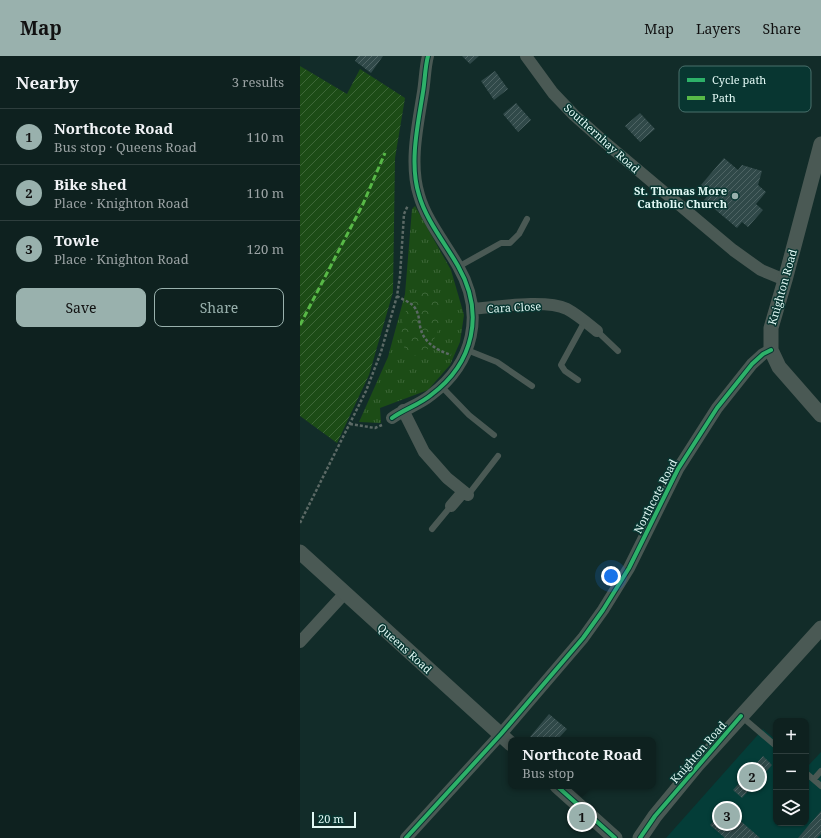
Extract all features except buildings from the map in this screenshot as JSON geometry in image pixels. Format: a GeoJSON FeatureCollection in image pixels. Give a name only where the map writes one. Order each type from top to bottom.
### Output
{"type":"FeatureCollection","features":[{"type":"Feature","properties":{"kind":"street"},"geometry":{"type":"LineString","coordinates":[[392,418],[403,410],[418,404],[442,387],[453,374],[465,355],[473,324],[471,295],[458,267],[426,212],[419,195],[415,170],[416,140],[428,56]]}},
{"type":"Feature","properties":{"kind":"street","name":"Southernhay Road"},"geometry":{"type":"LineString","coordinates":[[526,56],[553,93],[574,115],[601,139],[733,250],[761,270],[785,280]]}},
{"type":"Feature","properties":{"kind":"street","name":"Knighton Road"},"geometry":{"type":"LineString","coordinates":[[821,144],[771,328],[771,350],[779,367],[821,416]]}},
{"type":"Feature","properties":{"kind":"street","name":"Cara Close"},"geometry":{"type":"LineString","coordinates":[[472,309],[550,305],[565,309],[585,321],[597,331]]}},
{"type":"Feature","properties":{"kind":"street","name":"Northcote Road"},"geometry":{"type":"LineString","coordinates":[[406,838],[506,739],[583,638],[603,610],[628,568],[678,469],[717,408],[752,364],[763,354],[771,350]]}},
{"type":"Feature","properties":{"kind":"street"},"geometry":{"type":"LineString","coordinates":[[403,410],[424,452],[447,478],[465,493],[451,506]]}},
{"type":"Feature","properties":{"kind":"street","name":"Queens Road"},"geometry":{"type":"LineString","coordinates":[[300,552],[506,739]]}},
{"type":"Feature","properties":{"kind":"street"},"geometry":{"type":"LineString","coordinates":[[300,642],[345,593]]}},
{"type":"Feature","properties":{"kind":"street","name":"Knighton Road"},"geometry":{"type":"LineString","coordinates":[[640,838],[654,816],[741,716],[821,628]]}},
{"type":"Feature","properties":{"kind":"street"},"geometry":{"type":"LineString","coordinates":[[560,789],[616,838]]}},
{"type":"Feature","properties":{"kind":"lane"},"geometry":{"type":"LineString","coordinates":[[458,267],[501,243],[510,243],[519,234],[527,219]]}},
{"type":"Feature","properties":{"kind":"lane"},"geometry":{"type":"LineString","coordinates":[[578,380],[565,371],[561,365],[585,321]]}},
{"type":"Feature","properties":{"kind":"lane"},"geometry":{"type":"LineString","coordinates":[[597,331],[618,351]]}},
{"type":"Feature","properties":{"kind":"lane"},"geometry":{"type":"LineString","coordinates":[[465,355],[497,362],[532,386]]}},
{"type":"Feature","properties":{"kind":"lane"},"geometry":{"type":"LineString","coordinates":[[442,387],[469,415],[494,435]]}},
{"type":"Feature","properties":{"kind":"lane"},"geometry":{"type":"LineString","coordinates":[[465,493],[498,456]]}},
{"type":"Feature","properties":{"kind":"lane"},"geometry":{"type":"LineString","coordinates":[[432,529],[451,506]]}},
{"type":"Feature","properties":{"kind":"lane"},"geometry":{"type":"LineString","coordinates":[[741,716],[773,743]]}},
{"type":"Feature","properties":{"kind":"lane"},"geometry":{"type":"LineString","coordinates":[[814,779],[821,771]]}},
{"type":"Feature","properties":{"kind":"lane"},"geometry":{"type":"LineString","coordinates":[[809,775],[821,786]]}},
{"type":"Feature","properties":{"kind":"path"},"geometry":{"type":"LineString","coordinates":[[300,523],[350,424],[374,372],[397,296],[400,276],[404,214],[407,206],[419,195]]}},
{"type":"Feature","properties":{"kind":"path"},"geometry":{"type":"LineString","coordinates":[[397,296],[415,308],[420,320],[422,333],[430,344],[440,351],[465,355]]}},
{"type":"Feature","properties":{"kind":"path"},"geometry":{"type":"LineString","coordinates":[[350,424],[375,428],[386,424],[392,418]]}},
{"type":"Feature","properties":{"kind":"shaded area"},"geometry":{"type":"Polygon","coordinates":[[[763,729],[773,737],[773,826],[809,826],[809,765],[821,752],[821,838],[666,838],[763,729]]]}},
{"type":"Feature","properties":{"kind":"green space"},"geometry":{"type":"Polygon","coordinates":[[[300,66],[347,94],[360,69],[405,98],[395,158],[393,292],[369,375],[337,443],[300,416],[300,66]]]}},
{"type":"Feature","properties":{"kind":"green space"},"geometry":{"type":"Polygon","coordinates":[[[415,206],[451,270],[464,315],[460,342],[450,365],[428,390],[380,408],[381,423],[359,422],[388,357],[405,294],[412,209],[415,206]]]}},
{"type":"Feature","properties":{"kind":"green space"},"geometry":{"type":"Polygon","coordinates":[[[425,289],[435,294],[440,305],[441,318],[431,345],[423,353],[415,356],[406,350],[403,344],[401,335],[402,326],[408,307],[419,292],[425,289]]]}},
{"type":"Feature","properties":{"kind":"marked path"},"geometry":{"type":"LineString","coordinates":[[300,325],[363,204],[385,153]]}},
{"type":"Feature","properties":{"kind":"cycle path"},"geometry":{"type":"LineString","coordinates":[[392,418],[431,395],[446,382],[466,353],[471,336],[473,319],[471,301],[466,284],[458,266],[426,213],[416,183],[415,144],[428,56]]}},
{"type":"Feature","properties":{"kind":"cycle path"},"geometry":{"type":"LineString","coordinates":[[406,838],[501,734],[583,638],[603,610],[629,568],[678,469],[717,408],[752,364],[763,354],[771,350]]}},
{"type":"Feature","properties":{"kind":"cycle path"},"geometry":{"type":"LineString","coordinates":[[640,838],[655,816],[741,716]]}},
{"type":"Feature","properties":{"kind":"cycle path"},"geometry":{"type":"LineString","coordinates":[[560,789],[615,838]]}},
{"type":"Feature","properties":{"kind":"place","name":"St. Thomas More Catholic Church"},"geometry":{"type":"Point","coordinates":[735,196]}},
{"type":"Feature","properties":{"kind":"place","name":"Bike shed"},"geometry":{"type":"Point","coordinates":[752,777]}},
{"type":"Feature","properties":{"kind":"place","name":"Towle"},"geometry":{"type":"Point","coordinates":[727,816]}},
{"type":"Feature","properties":{"kind":"place","name":"Northcote Road"},"geometry":{"type":"Point","coordinates":[582,817]}}]}
